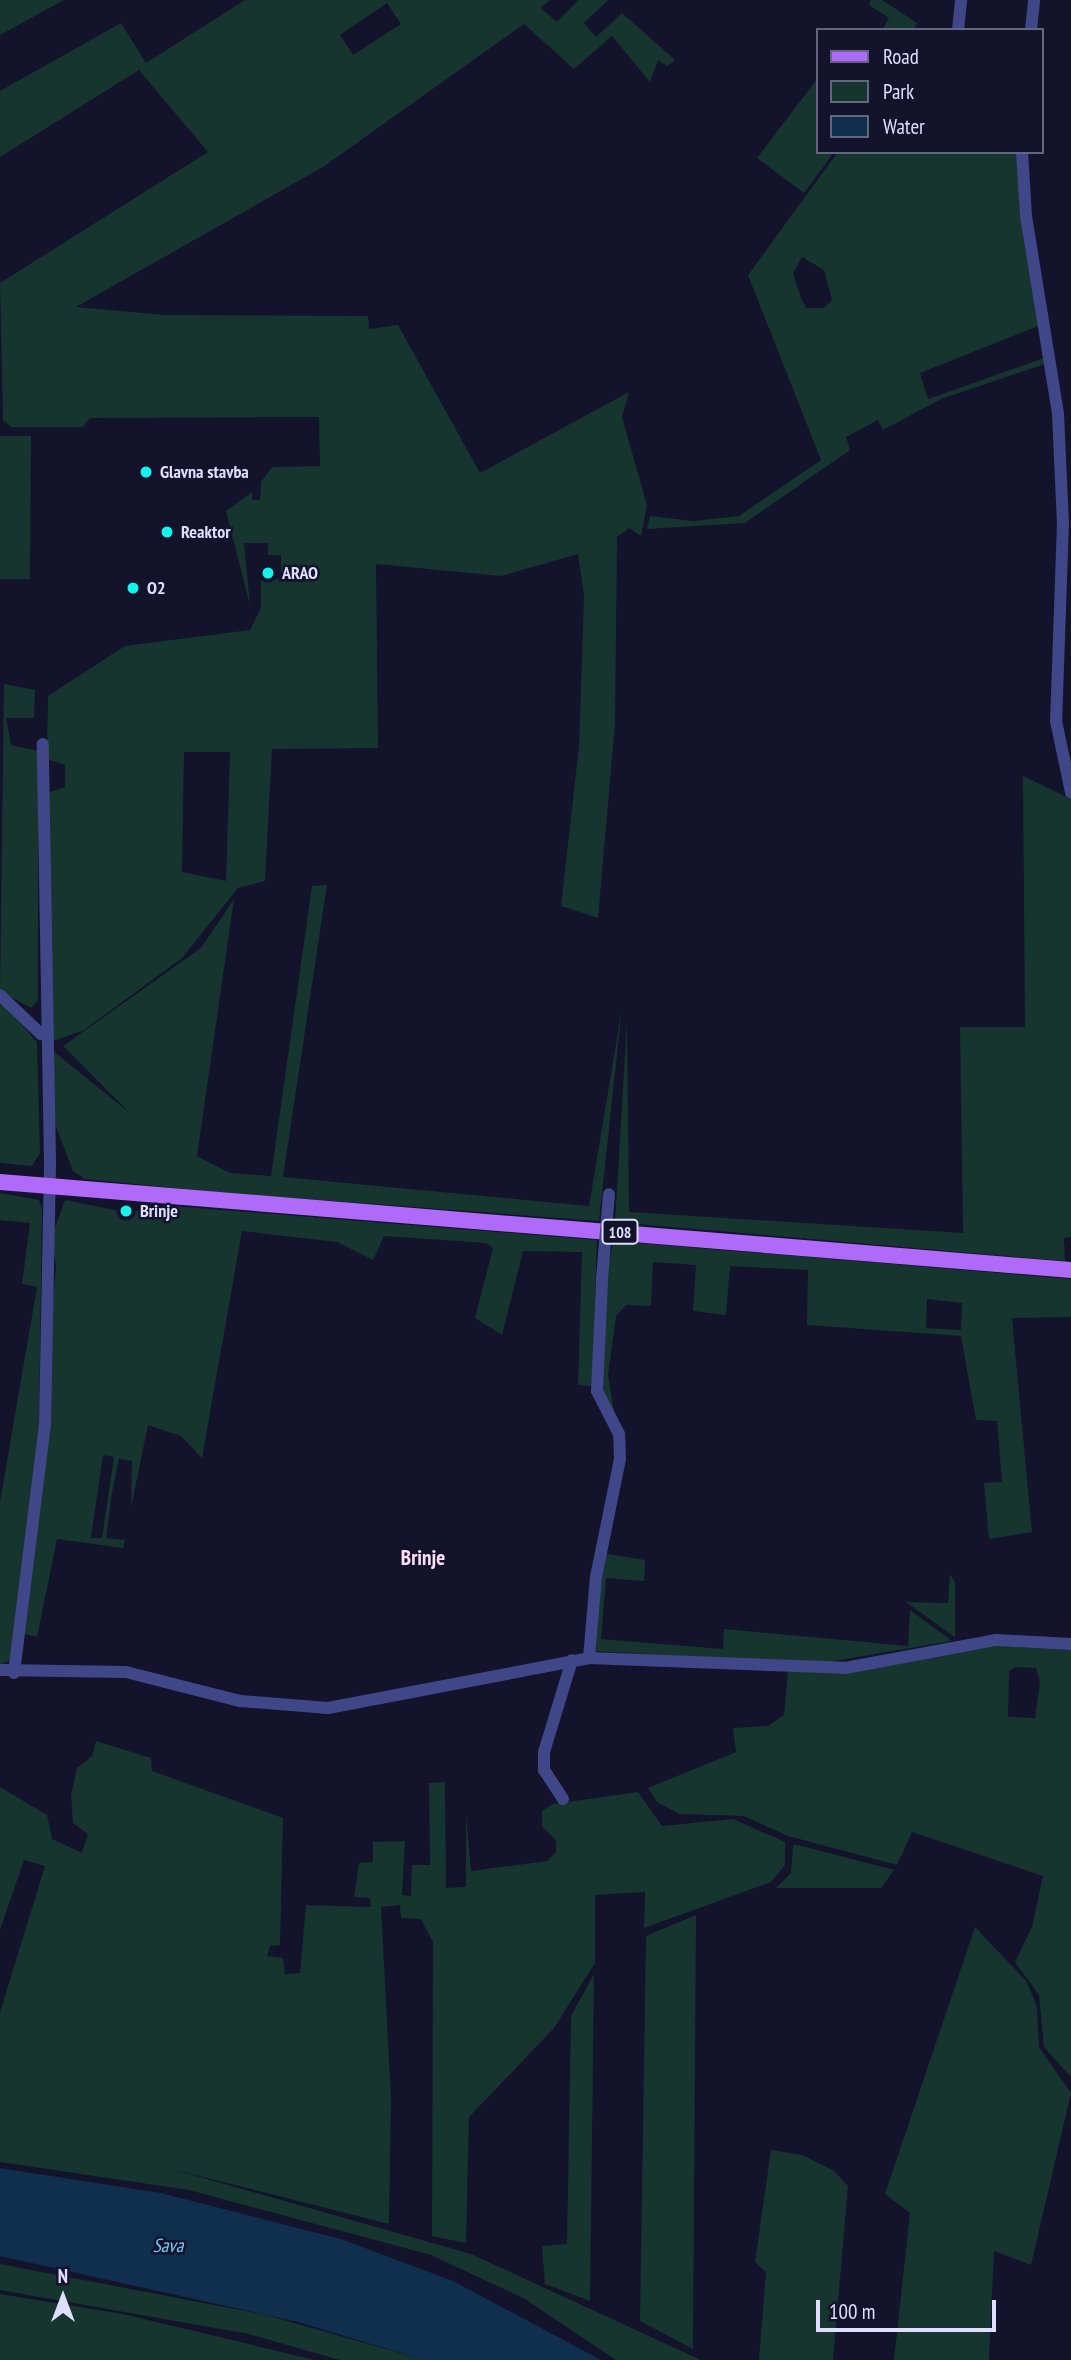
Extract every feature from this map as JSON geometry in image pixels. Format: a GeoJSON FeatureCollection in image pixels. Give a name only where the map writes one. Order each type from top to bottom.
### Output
{"type":"FeatureCollection","features":[{"type":"Feature","properties":{"kind":"main road","name":"108"},"geometry":{"type":"LineString","coordinates":[[0,1182],[1071,1270]]}},
{"type":"Feature","properties":{"kind":"street"},"geometry":{"type":"LineString","coordinates":[[958,28],[961,0]]}},
{"type":"Feature","properties":{"kind":"street"},"geometry":{"type":"LineString","coordinates":[[1031,28],[1034,0]]}},
{"type":"Feature","properties":{"kind":"street"},"geometry":{"type":"LineString","coordinates":[[1022,154],[1026,216],[1059,427],[1063,523],[1056,721],[1071,792]]}},
{"type":"Feature","properties":{"kind":"street"},"geometry":{"type":"LineString","coordinates":[[14,1673],[45,1425],[50,1186],[43,1038],[43,744]]}},
{"type":"Feature","properties":{"kind":"street"},"geometry":{"type":"LineString","coordinates":[[0,995],[35,1023],[43,1038]]}},
{"type":"Feature","properties":{"kind":"street"},"geometry":{"type":"LineString","coordinates":[[589,1658],[596,1577],[620,1459],[619,1434],[597,1391],[609,1194]]}},
{"type":"Feature","properties":{"kind":"street"},"geometry":{"type":"LineString","coordinates":[[0,1670],[14,1673],[126,1672],[240,1701],[328,1708],[589,1658],[845,1668],[996,1640],[1071,1644]]}},
{"type":"Feature","properties":{"kind":"street"},"geometry":{"type":"LineString","coordinates":[[563,1799],[551,1788],[544,1752],[572,1660]]}},
{"type":"Feature","properties":{"kind":"green space"},"geometry":{"type":"Polygon","coordinates":[[[0,0],[64,0],[0,35],[0,0]]]}},
{"type":"Feature","properties":{"kind":"green space"},"geometry":{"type":"Polygon","coordinates":[[[245,0],[550,0],[541,8],[557,22],[578,0],[608,0],[584,23],[596,37],[622,13],[675,60],[667,66],[658,60],[650,82],[612,36],[574,69],[524,24],[323,167],[76,307],[164,315],[368,316],[369,329],[398,325],[480,473],[629,392],[622,417],[647,505],[641,536],[629,528],[617,537],[615,724],[598,918],[561,906],[579,746],[584,596],[578,554],[501,576],[376,564],[378,748],[272,749],[265,881],[238,888],[182,958],[84,1030],[56,1040],[49,1038],[47,793],[65,787],[65,765],[47,759],[48,696],[125,646],[250,630],[261,608],[261,580],[281,579],[281,555],[268,555],[268,543],[244,543],[250,605],[226,511],[252,492],[252,500],[260,500],[261,482],[272,467],[320,466],[319,417],[90,418],[83,427],[11,427],[3,420],[0,283],[208,152],[139,70],[0,157],[0,91],[121,23],[146,63],[245,0]],[[387,3],[340,35],[353,55],[401,24],[387,3]],[[184,752],[182,872],[226,881],[230,752],[184,752]]]}},
{"type":"Feature","properties":{"kind":"green space"},"geometry":{"type":"Polygon","coordinates":[[[871,0],[882,0],[917,23],[914,28],[883,28],[889,18],[869,5],[871,0]]]}},
{"type":"Feature","properties":{"kind":"green space"},"geometry":{"type":"Polygon","coordinates":[[[816,80],[816,154],[833,154],[804,193],[757,158],[816,80]]]}},
{"type":"Feature","properties":{"kind":"green space"},"geometry":{"type":"Polygon","coordinates":[[[837,154],[1018,154],[1024,243],[1041,325],[920,373],[928,399],[1047,357],[1048,363],[941,399],[883,430],[878,420],[846,437],[850,450],[745,523],[647,529],[650,516],[693,521],[739,516],[821,460],[748,275],[837,154]],[[802,257],[793,273],[806,308],[824,308],[832,300],[824,270],[802,257]]]}},
{"type":"Feature","properties":{"kind":"green space"},"geometry":{"type":"Polygon","coordinates":[[[0,436],[31,436],[30,579],[0,579],[0,436]]]}},
{"type":"Feature","properties":{"kind":"green space"},"geometry":{"type":"Polygon","coordinates":[[[4,684],[35,690],[34,718],[6,718],[11,745],[38,751],[38,1000],[31,1008],[0,991],[4,684]]]}},
{"type":"Feature","properties":{"kind":"green space"},"geometry":{"type":"Polygon","coordinates":[[[1023,776],[1071,799],[1071,1237],[1064,1238],[1065,1261],[615,1222],[627,1022],[629,1212],[963,1233],[960,1027],[1025,1027],[1023,776]]]}},
{"type":"Feature","properties":{"kind":"green space"},"geometry":{"type":"Polygon","coordinates":[[[327,885],[283,1177],[589,1206],[622,1008],[599,1221],[214,1192],[85,1179],[73,1171],[53,1119],[53,1051],[131,1114],[63,1046],[201,948],[234,899],[197,1156],[230,1173],[271,1176],[312,886],[327,885]]]}},
{"type":"Feature","properties":{"kind":"green space"},"geometry":{"type":"Polygon","coordinates":[[[0,1000],[37,1042],[40,1153],[32,1166],[0,1163],[0,1000]]]}},
{"type":"Feature","properties":{"kind":"green space"},"geometry":{"type":"Polygon","coordinates":[[[0,1193],[39,1200],[42,1209],[39,1424],[10,1660],[0,1665],[0,1502],[37,1287],[22,1284],[30,1223],[0,1220],[0,1193]]]}},
{"type":"Feature","properties":{"kind":"green space"},"geometry":{"type":"Polygon","coordinates":[[[65,1200],[129,1213],[161,1205],[597,1240],[592,1386],[578,1385],[582,1252],[523,1251],[502,1335],[475,1318],[493,1248],[486,1243],[384,1236],[373,1260],[337,1242],[242,1231],[202,1458],[181,1436],[148,1425],[131,1508],[132,1461],[119,1459],[112,1493],[106,1538],[125,1540],[123,1548],[57,1539],[37,1637],[24,1634],[56,1267],[52,1236],[65,1200]],[[103,1455],[91,1538],[102,1538],[114,1457],[103,1455]]]}},
{"type":"Feature","properties":{"kind":"green space"},"geometry":{"type":"Polygon","coordinates":[[[613,1241],[1071,1279],[1071,1317],[1012,1318],[1032,1532],[989,1539],[984,1483],[1002,1482],[997,1421],[976,1420],[961,1336],[807,1325],[808,1270],[730,1266],[726,1315],[693,1311],[696,1265],[653,1262],[651,1306],[626,1305],[616,1316],[608,1375],[615,1418],[603,1397],[604,1295],[613,1241]],[[927,1299],[926,1328],[961,1330],[962,1303],[927,1299]]]}},
{"type":"Feature","properties":{"kind":"green space"},"geometry":{"type":"Polygon","coordinates":[[[602,1553],[645,1560],[645,1566],[644,1581],[606,1578],[601,1639],[723,1649],[724,1629],[908,1646],[910,1610],[952,1641],[816,1664],[596,1651],[602,1553]]]}},
{"type":"Feature","properties":{"kind":"green space"},"geometry":{"type":"Polygon","coordinates":[[[950,1574],[955,1582],[955,1637],[906,1602],[948,1603],[950,1574]]]}},
{"type":"Feature","properties":{"kind":"green space"},"geometry":{"type":"Polygon","coordinates":[[[996,1646],[1071,1650],[1071,2077],[1044,2047],[1039,1995],[1015,1962],[1032,1927],[1043,1876],[912,1832],[897,1865],[788,1836],[744,1816],[679,1814],[657,1802],[648,1788],[736,1752],[733,1728],[768,1726],[784,1715],[788,1672],[847,1672],[996,1646]],[[1015,1667],[1009,1671],[1008,1717],[1035,1718],[1040,1682],[1036,1668],[1015,1667]]]}},
{"type":"Feature","properties":{"kind":"green space"},"geometry":{"type":"Polygon","coordinates":[[[96,1741],[151,1758],[152,1771],[283,1818],[280,1945],[270,1946],[267,1956],[283,1958],[285,1974],[300,1973],[306,1905],[371,1907],[370,1898],[354,1897],[359,1863],[373,1862],[373,1842],[405,1841],[402,1895],[411,1896],[412,1865],[430,1865],[429,1783],[445,1782],[446,1888],[466,1887],[466,1814],[471,1871],[547,1861],[556,1852],[556,1841],[542,1826],[542,1811],[553,1804],[638,1792],[662,1826],[733,1819],[785,1842],[785,1865],[771,1882],[644,1928],[645,1892],[595,1895],[595,1963],[554,2028],[469,2117],[466,2243],[432,2236],[433,1942],[421,1919],[401,1918],[400,1905],[381,1907],[391,2098],[389,2224],[172,2169],[471,2254],[701,2360],[616,2360],[525,2299],[431,2255],[189,2190],[0,2162],[0,2012],[45,1866],[24,1860],[0,1930],[0,1787],[47,1815],[52,1839],[82,1853],[88,1834],[73,1823],[71,1795],[77,1768],[92,1756],[96,1741]]]}},
{"type":"Feature","properties":{"kind":"green space"},"geometry":{"type":"Polygon","coordinates":[[[793,1845],[894,1870],[881,1888],[776,1888],[791,1873],[793,1845]]]}},
{"type":"Feature","properties":{"kind":"green space"},"geometry":{"type":"Polygon","coordinates":[[[696,1915],[693,2349],[640,2321],[646,1936],[696,1915]]]}},
{"type":"Feature","properties":{"kind":"green space"},"geometry":{"type":"Polygon","coordinates":[[[975,1927],[1027,1982],[1037,2007],[1039,2047],[1071,2093],[1031,2265],[994,2251],[989,2360],[894,2360],[910,2213],[885,2194],[975,1927]]]}},
{"type":"Feature","properties":{"kind":"green space"},"geometry":{"type":"Polygon","coordinates":[[[594,1974],[590,2301],[545,2284],[542,2246],[567,2244],[571,2016],[594,1974]]]}},
{"type":"Feature","properties":{"kind":"green space"},"geometry":{"type":"Polygon","coordinates":[[[771,2150],[802,2155],[833,2170],[848,2186],[833,2360],[759,2360],[766,2272],[755,2262],[771,2150]]]}},
{"type":"Feature","properties":{"kind":"green space"},"geometry":{"type":"Polygon","coordinates":[[[0,2264],[266,2315],[424,2360],[340,2360],[249,2334],[0,2290],[0,2264]]]}},
{"type":"Feature","properties":{"kind":"green space"},"geometry":{"type":"Polygon","coordinates":[[[0,2294],[123,2314],[315,2360],[0,2360],[0,2294]]]}},
{"type":"Feature","properties":{"kind":"water","name":"Sava"},"geometry":{"type":"Polygon","coordinates":[[[0,2168],[161,2193],[341,2239],[453,2281],[601,2360],[424,2360],[298,2322],[0,2256],[0,2168]]]}},
{"type":"Feature","properties":{"kind":"place","name":"Glavna stavba"},"geometry":{"type":"Point","coordinates":[146,472]}},
{"type":"Feature","properties":{"kind":"place","name":"Reaktor"},"geometry":{"type":"Point","coordinates":[167,532]}},
{"type":"Feature","properties":{"kind":"place","name":"ARAO"},"geometry":{"type":"Point","coordinates":[268,573]}},
{"type":"Feature","properties":{"kind":"place","name":"O2"},"geometry":{"type":"Point","coordinates":[133,588]}},
{"type":"Feature","properties":{"kind":"place","name":"Brinje"},"geometry":{"type":"Point","coordinates":[126,1211]}},
{"type":"Feature","properties":{"kind":"district","name":"Brinje"},"geometry":{"type":"Point","coordinates":[423,1558]}}]}
